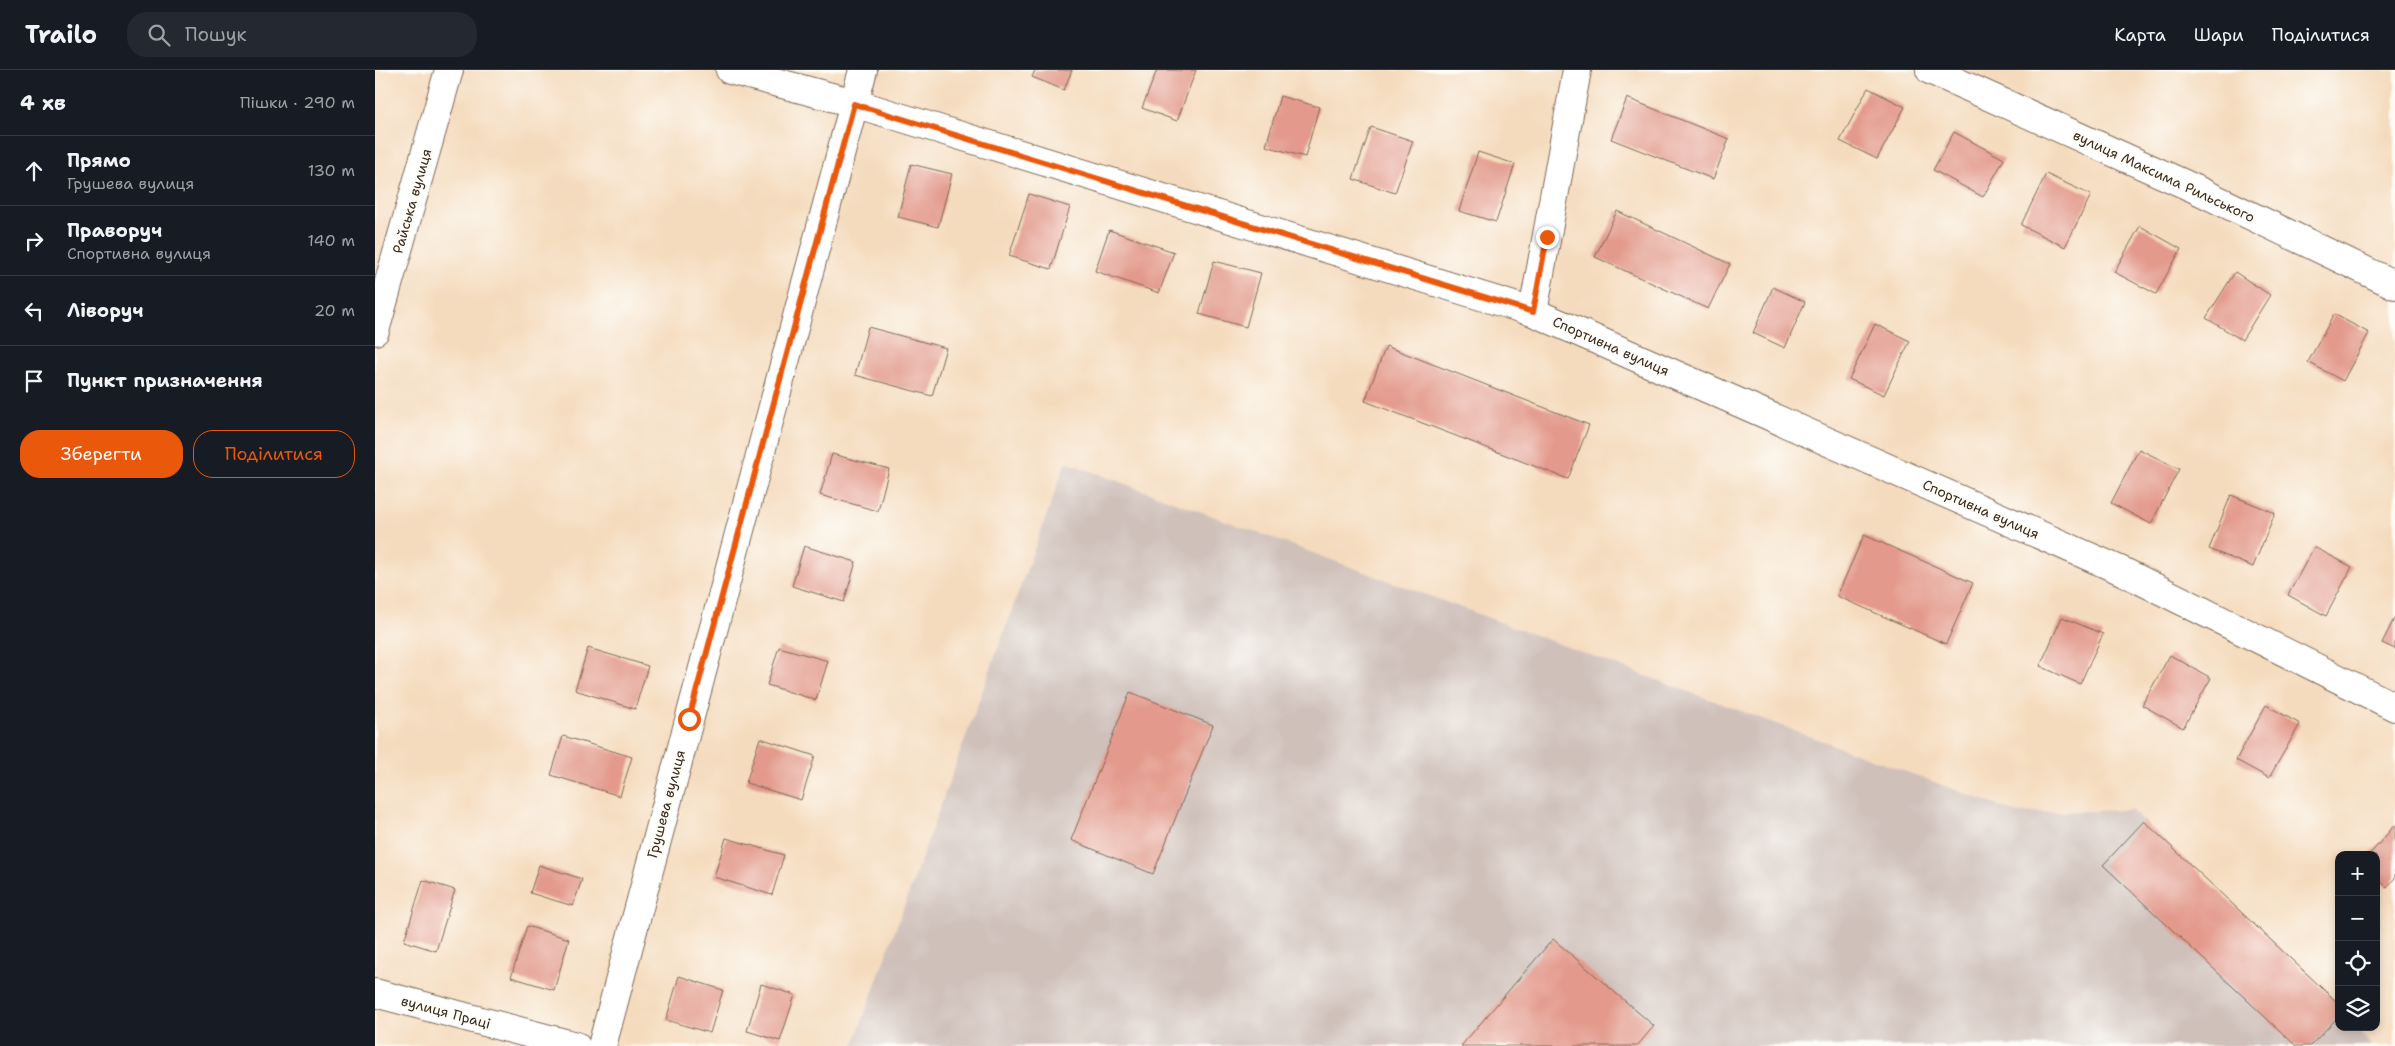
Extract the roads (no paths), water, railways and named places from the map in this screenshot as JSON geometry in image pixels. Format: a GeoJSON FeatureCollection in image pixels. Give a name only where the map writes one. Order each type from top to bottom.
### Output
{"type":"FeatureCollection","features":[{"type":"Feature","properties":{"kind":"street","name":"Райська вулиця"},"geometry":{"type":"LineString","coordinates":[[375,331],[449,70]]}},
{"type":"Feature","properties":{"kind":"street","name":"Спортивна вулиця"},"geometry":{"type":"LineString","coordinates":[[730,70],[854,104],[1533,312],[2122,571],[2395,707]]}},
{"type":"Feature","properties":{"kind":"street","name":"Грушева вулиця"},"geometry":{"type":"LineString","coordinates":[[601,1046],[863,70]]}},
{"type":"Feature","properties":{"kind":"street"},"geometry":{"type":"LineString","coordinates":[[1533,312],[1577,70]]}},
{"type":"Feature","properties":{"kind":"street","name":"вулиця Максима Рильського"},"geometry":{"type":"LineString","coordinates":[[1931,70],[2191,187],[2395,285]]}},
{"type":"Feature","properties":{"kind":"street","name":"вулиця Праці"},"geometry":{"type":"LineString","coordinates":[[375,993],[576,1046]]}}]}
